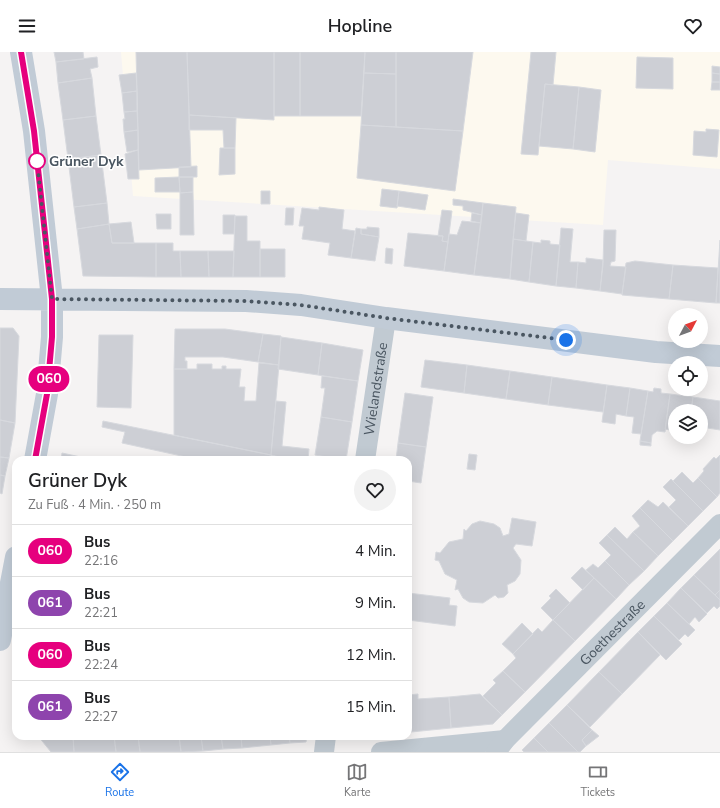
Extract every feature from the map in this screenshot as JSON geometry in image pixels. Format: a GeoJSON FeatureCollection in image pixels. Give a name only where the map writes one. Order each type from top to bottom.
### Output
{"type":"FeatureCollection","features":[{"type":"Feature","properties":{"kind":"main road"},"geometry":{"type":"LineString","coordinates":[[21,52],[34,131],[52,299],[52,337],[47,394],[36,456]]}},
{"type":"Feature","properties":{"kind":"main road"},"geometry":{"type":"LineString","coordinates":[[0,300],[52,299],[246,301],[301,305],[386,318],[656,352],[720,356]]}},
{"type":"Feature","properties":{"kind":"main road"},"geometry":{"type":"LineString","coordinates":[[0,640],[12,578]]}},
{"type":"Feature","properties":{"kind":"street","name":"Wielandstraße"},"geometry":{"type":"LineString","coordinates":[[366,456],[386,318]]}},
{"type":"Feature","properties":{"kind":"street","name":"Goethestraße"},"geometry":{"type":"LineString","coordinates":[[381,752],[501,746],[720,524]]}},
{"type":"Feature","properties":{"kind":"street"},"geometry":{"type":"LineString","coordinates":[[324,752],[326,740]]}},
{"type":"Feature","properties":{"kind":"shaded area"},"geometry":{"type":"Polygon","coordinates":[[[121,52],[720,52],[720,169],[608,160],[603,225],[133,196],[121,52]]]}},
{"type":"Feature","properties":{"kind":"building"},"geometry":{"type":"Polygon","coordinates":[[[54,52],[83,52],[84,59],[56,62],[54,52]]]}},
{"type":"Feature","properties":{"kind":"building"},"geometry":{"type":"Polygon","coordinates":[[[136,52],[187,52],[191,167],[139,170],[136,52]]]}},
{"type":"Feature","properties":{"kind":"building"},"geometry":{"type":"Polygon","coordinates":[[[187,52],[274,52],[274,120],[189,115],[187,52]]]}},
{"type":"Feature","properties":{"kind":"building"},"geometry":{"type":"Polygon","coordinates":[[[274,52],[300,52],[300,116],[274,116],[274,52]]]}},
{"type":"Feature","properties":{"kind":"building"},"geometry":{"type":"Polygon","coordinates":[[[300,52],[365,52],[361,116],[300,116],[300,52]]]}},
{"type":"Feature","properties":{"kind":"building"},"geometry":{"type":"Polygon","coordinates":[[[365,52],[396,52],[396,74],[364,73],[365,52]]]}},
{"type":"Feature","properties":{"kind":"building"},"geometry":{"type":"Polygon","coordinates":[[[396,52],[473,52],[463,131],[396,127],[396,52]]]}},
{"type":"Feature","properties":{"kind":"building"},"geometry":{"type":"Polygon","coordinates":[[[531,52],[556,52],[553,85],[545,84],[538,155],[521,154],[531,52]]]}},
{"type":"Feature","properties":{"kind":"building"},"geometry":{"type":"Polygon","coordinates":[[[97,57],[98,67],[90,69],[92,78],[58,83],[56,62],[97,57]]]}},
{"type":"Feature","properties":{"kind":"building"},"geometry":{"type":"Polygon","coordinates":[[[637,57],[673,58],[673,89],[636,88],[637,57]]]}},
{"type":"Feature","properties":{"kind":"building"},"geometry":{"type":"Polygon","coordinates":[[[712,66],[720,67],[720,74],[712,73],[712,66]]]}},
{"type":"Feature","properties":{"kind":"building"},"geometry":{"type":"Polygon","coordinates":[[[136,73],[137,91],[122,93],[119,75],[136,73]]]}},
{"type":"Feature","properties":{"kind":"building"},"geometry":{"type":"Polygon","coordinates":[[[364,73],[396,74],[396,127],[361,125],[364,73]]]}},
{"type":"Feature","properties":{"kind":"building"},"geometry":{"type":"Polygon","coordinates":[[[712,73],[720,74],[720,82],[712,82],[712,73]]]}},
{"type":"Feature","properties":{"kind":"building"},"geometry":{"type":"Polygon","coordinates":[[[92,78],[96,116],[63,120],[58,83],[92,78]]]}},
{"type":"Feature","properties":{"kind":"building"},"geometry":{"type":"Polygon","coordinates":[[[712,82],[720,82],[720,90],[711,90],[712,82]]]}},
{"type":"Feature","properties":{"kind":"building"},"geometry":{"type":"Polygon","coordinates":[[[545,84],[579,87],[573,149],[539,146],[545,84]]]}},
{"type":"Feature","properties":{"kind":"building"},"geometry":{"type":"Polygon","coordinates":[[[579,87],[601,90],[595,152],[573,149],[579,87]]]}},
{"type":"Feature","properties":{"kind":"building"},"geometry":{"type":"Polygon","coordinates":[[[137,91],[137,111],[124,112],[122,93],[137,91]]]}},
{"type":"Feature","properties":{"kind":"building"},"geometry":{"type":"Polygon","coordinates":[[[137,111],[138,130],[124,132],[124,112],[137,111]]]}},
{"type":"Feature","properties":{"kind":"building"},"geometry":{"type":"Polygon","coordinates":[[[189,115],[236,118],[235,148],[224,148],[223,130],[189,130],[189,115]]]}},
{"type":"Feature","properties":{"kind":"building"},"geometry":{"type":"Polygon","coordinates":[[[96,116],[101,155],[68,159],[63,120],[96,116]]]}},
{"type":"Feature","properties":{"kind":"building"},"geometry":{"type":"Polygon","coordinates":[[[361,125],[463,131],[455,191],[357,178],[361,125]]]}},
{"type":"Feature","properties":{"kind":"building"},"geometry":{"type":"Polygon","coordinates":[[[706,129],[719,130],[717,157],[693,155],[694,131],[706,132],[706,129]]]}},
{"type":"Feature","properties":{"kind":"building"},"geometry":{"type":"Polygon","coordinates":[[[138,130],[138,150],[127,152],[124,132],[138,130]]]}},
{"type":"Feature","properties":{"kind":"building"},"geometry":{"type":"Polygon","coordinates":[[[220,148],[235,148],[235,174],[219,175],[220,148]]]}},
{"type":"Feature","properties":{"kind":"building"},"geometry":{"type":"Polygon","coordinates":[[[138,150],[139,179],[128,179],[125,154],[138,150]]]}},
{"type":"Feature","properties":{"kind":"building"},"geometry":{"type":"Polygon","coordinates":[[[101,155],[107,203],[74,207],[68,159],[101,155]]]}},
{"type":"Feature","properties":{"kind":"building"},"geometry":{"type":"Polygon","coordinates":[[[197,166],[197,177],[179,177],[179,167],[197,166]]]}},
{"type":"Feature","properties":{"kind":"building"},"geometry":{"type":"Polygon","coordinates":[[[179,177],[193,177],[193,192],[180,193],[179,177]]]}},
{"type":"Feature","properties":{"kind":"building"},"geometry":{"type":"Polygon","coordinates":[[[179,177],[180,192],[155,192],[155,178],[179,177]]]}},
{"type":"Feature","properties":{"kind":"building"},"geometry":{"type":"Polygon","coordinates":[[[382,189],[399,191],[397,208],[380,206],[382,189]]]}},
{"type":"Feature","properties":{"kind":"building"},"geometry":{"type":"Polygon","coordinates":[[[261,191],[270,191],[270,204],[261,204],[261,191]]]}},
{"type":"Feature","properties":{"kind":"building"},"geometry":{"type":"Polygon","coordinates":[[[399,191],[428,195],[425,210],[397,206],[399,191]]]}},
{"type":"Feature","properties":{"kind":"building"},"geometry":{"type":"Polygon","coordinates":[[[193,192],[194,235],[180,235],[180,193],[193,192]]]}},
{"type":"Feature","properties":{"kind":"building"},"geometry":{"type":"Polygon","coordinates":[[[453,199],[483,203],[482,215],[463,210],[463,206],[453,205],[453,199]]]}},
{"type":"Feature","properties":{"kind":"building"},"geometry":{"type":"Polygon","coordinates":[[[107,203],[109,224],[77,229],[74,207],[107,203]]]}},
{"type":"Feature","properties":{"kind":"building"},"geometry":{"type":"Polygon","coordinates":[[[483,203],[516,207],[510,279],[474,275],[483,203]]]}},
{"type":"Feature","properties":{"kind":"building"},"geometry":{"type":"Polygon","coordinates":[[[319,207],[344,210],[342,229],[355,231],[351,258],[328,255],[330,243],[302,239],[304,226],[299,226],[302,208],[319,210],[319,207]]]}},
{"type":"Feature","properties":{"kind":"building"},"geometry":{"type":"Polygon","coordinates":[[[286,208],[294,208],[293,225],[285,225],[286,208]]]}},
{"type":"Feature","properties":{"kind":"building"},"geometry":{"type":"Polygon","coordinates":[[[442,210],[452,211],[448,242],[442,241],[443,236],[438,236],[442,210]]]}},
{"type":"Feature","properties":{"kind":"building"},"geometry":{"type":"Polygon","coordinates":[[[472,213],[482,215],[481,223],[471,221],[472,213]]]}},
{"type":"Feature","properties":{"kind":"building"},"geometry":{"type":"Polygon","coordinates":[[[516,213],[529,215],[526,241],[513,239],[516,213]]]}},
{"type":"Feature","properties":{"kind":"building"},"geometry":{"type":"Polygon","coordinates":[[[156,214],[171,214],[171,229],[157,229],[156,214]]]}},
{"type":"Feature","properties":{"kind":"building"},"geometry":{"type":"Polygon","coordinates":[[[223,215],[235,215],[234,234],[223,234],[223,215]]]}},
{"type":"Feature","properties":{"kind":"building"},"geometry":{"type":"Polygon","coordinates":[[[235,216],[247,216],[247,241],[260,241],[260,277],[233,277],[235,216]]]}},
{"type":"Feature","properties":{"kind":"building"},"geometry":{"type":"Polygon","coordinates":[[[462,221],[481,223],[474,275],[444,271],[449,234],[457,235],[462,221]]]}},
{"type":"Feature","properties":{"kind":"building"},"geometry":{"type":"Polygon","coordinates":[[[131,222],[134,243],[112,243],[109,224],[131,222]]]}},
{"type":"Feature","properties":{"kind":"building"},"geometry":{"type":"Polygon","coordinates":[[[109,224],[112,243],[156,243],[156,277],[83,276],[77,229],[109,224]]]}},
{"type":"Feature","properties":{"kind":"building"},"geometry":{"type":"Polygon","coordinates":[[[367,227],[379,228],[379,237],[361,234],[361,229],[367,229],[367,227]]]}},
{"type":"Feature","properties":{"kind":"building"},"geometry":{"type":"Polygon","coordinates":[[[356,228],[361,229],[361,234],[379,237],[375,261],[351,258],[356,228]]]}},
{"type":"Feature","properties":{"kind":"building"},"geometry":{"type":"Polygon","coordinates":[[[561,228],[573,229],[570,262],[578,262],[576,288],[556,286],[561,228]]]}},
{"type":"Feature","properties":{"kind":"building"},"geometry":{"type":"Polygon","coordinates":[[[604,230],[616,230],[615,261],[611,262],[610,266],[626,267],[622,294],[600,291],[603,265],[604,230]]]}},
{"type":"Feature","properties":{"kind":"building"},"geometry":{"type":"Polygon","coordinates":[[[408,233],[443,236],[442,241],[448,242],[444,271],[404,266],[408,233]]]}},
{"type":"Feature","properties":{"kind":"building"},"geometry":{"type":"Polygon","coordinates":[[[513,239],[533,242],[529,282],[510,279],[513,239]]]}},
{"type":"Feature","properties":{"kind":"building"},"geometry":{"type":"Polygon","coordinates":[[[541,240],[550,241],[550,244],[560,245],[556,286],[529,282],[533,242],[541,243],[541,240]]]}},
{"type":"Feature","properties":{"kind":"building"},"geometry":{"type":"Polygon","coordinates":[[[720,240],[720,303],[716,303],[720,240]]]}},
{"type":"Feature","properties":{"kind":"building"},"geometry":{"type":"Polygon","coordinates":[[[156,243],[173,243],[173,251],[180,251],[181,277],[156,277],[156,243]]]}},
{"type":"Feature","properties":{"kind":"building"},"geometry":{"type":"Polygon","coordinates":[[[386,248],[393,249],[392,264],[385,263],[386,248]]]}},
{"type":"Feature","properties":{"kind":"building"},"geometry":{"type":"Polygon","coordinates":[[[260,249],[285,249],[285,277],[260,277],[260,249]]]}},
{"type":"Feature","properties":{"kind":"building"},"geometry":{"type":"Polygon","coordinates":[[[180,251],[208,251],[209,277],[181,277],[180,251]]]}},
{"type":"Feature","properties":{"kind":"building"},"geometry":{"type":"Polygon","coordinates":[[[208,251],[234,251],[233,277],[209,277],[208,251]]]}},
{"type":"Feature","properties":{"kind":"building"},"geometry":{"type":"Polygon","coordinates":[[[586,258],[603,260],[600,291],[576,288],[578,262],[586,263],[586,258]]]}},
{"type":"Feature","properties":{"kind":"building"},"geometry":{"type":"Polygon","coordinates":[[[635,261],[673,265],[669,299],[622,295],[626,263],[635,261]]]}},
{"type":"Feature","properties":{"kind":"building"},"geometry":{"type":"Polygon","coordinates":[[[673,265],[718,268],[716,303],[669,299],[673,265]]]}},
{"type":"Feature","properties":{"kind":"building"},"geometry":{"type":"Polygon","coordinates":[[[0,328],[13,328],[19,336],[15,423],[0,420],[0,328]]]}},
{"type":"Feature","properties":{"kind":"building"},"geometry":{"type":"Polygon","coordinates":[[[175,329],[225,329],[263,334],[258,362],[223,357],[185,357],[185,361],[187,361],[187,369],[174,369],[175,329]]]}},
{"type":"Feature","properties":{"kind":"building"},"geometry":{"type":"Polygon","coordinates":[[[263,334],[281,336],[279,365],[258,362],[263,334]]]}},
{"type":"Feature","properties":{"kind":"building"},"geometry":{"type":"Polygon","coordinates":[[[99,335],[133,335],[131,408],[97,407],[99,335]]]}},
{"type":"Feature","properties":{"kind":"building"},"geometry":{"type":"Polygon","coordinates":[[[281,337],[322,343],[318,375],[278,369],[281,337]]]}},
{"type":"Feature","properties":{"kind":"building"},"geometry":{"type":"Polygon","coordinates":[[[322,343],[363,350],[358,381],[318,375],[322,343]]]}},
{"type":"Feature","properties":{"kind":"building"},"geometry":{"type":"Polygon","coordinates":[[[425,360],[467,365],[464,393],[421,387],[425,360]]]}},
{"type":"Feature","properties":{"kind":"building"},"geometry":{"type":"Polygon","coordinates":[[[259,363],[279,365],[271,455],[174,435],[174,369],[197,369],[197,364],[212,364],[212,369],[222,369],[222,366],[226,366],[226,369],[241,369],[239,387],[245,387],[244,401],[256,401],[259,363]]]}},
{"type":"Feature","properties":{"kind":"building"},"geometry":{"type":"Polygon","coordinates":[[[467,365],[510,371],[506,399],[464,393],[467,365]]]}},
{"type":"Feature","properties":{"kind":"building"},"geometry":{"type":"Polygon","coordinates":[[[510,371],[552,377],[548,405],[506,399],[510,371]]]}},
{"type":"Feature","properties":{"kind":"building"},"geometry":{"type":"Polygon","coordinates":[[[322,376],[358,381],[352,422],[321,417],[325,388],[321,388],[322,376]]]}},
{"type":"Feature","properties":{"kind":"building"},"geometry":{"type":"Polygon","coordinates":[[[552,377],[607,385],[603,412],[548,405],[552,377]]]}},
{"type":"Feature","properties":{"kind":"building"},"geometry":{"type":"Polygon","coordinates":[[[607,385],[630,388],[626,416],[616,414],[615,424],[602,422],[607,385]]]}},
{"type":"Feature","properties":{"kind":"building"},"geometry":{"type":"Polygon","coordinates":[[[630,388],[648,391],[641,434],[632,433],[634,417],[626,416],[630,388]]]}},
{"type":"Feature","properties":{"kind":"building"},"geometry":{"type":"Polygon","coordinates":[[[654,388],[661,389],[661,393],[668,394],[668,396],[670,396],[665,432],[657,431],[652,435],[651,443],[640,441],[648,391],[653,392],[654,388]]]}},
{"type":"Feature","properties":{"kind":"building"},"geometry":{"type":"Polygon","coordinates":[[[405,393],[433,397],[426,447],[398,443],[405,393]]]}},
{"type":"Feature","properties":{"kind":"building"},"geometry":{"type":"Polygon","coordinates":[[[670,396],[693,397],[692,404],[669,404],[670,396]]]}},
{"type":"Feature","properties":{"kind":"building"},"geometry":{"type":"Polygon","coordinates":[[[693,397],[720,401],[720,430],[708,428],[708,404],[692,404],[693,397]]]}},
{"type":"Feature","properties":{"kind":"building"},"geometry":{"type":"Polygon","coordinates":[[[276,401],[286,402],[282,446],[309,449],[308,456],[271,455],[276,401]]]}},
{"type":"Feature","properties":{"kind":"building"},"geometry":{"type":"Polygon","coordinates":[[[668,408],[668,430],[665,429],[668,408]]]}},
{"type":"Feature","properties":{"kind":"building"},"geometry":{"type":"Polygon","coordinates":[[[321,417],[352,422],[347,456],[315,455],[321,417]]]}},
{"type":"Feature","properties":{"kind":"building"},"geometry":{"type":"Polygon","coordinates":[[[0,420],[15,423],[9,458],[0,457],[0,420]]]}},
{"type":"Feature","properties":{"kind":"building"},"geometry":{"type":"Polygon","coordinates":[[[103,421],[271,455],[182,456],[122,443],[125,432],[102,427],[103,421]]]}},
{"type":"Feature","properties":{"kind":"building"},"geometry":{"type":"Polygon","coordinates":[[[640,441],[651,443],[651,446],[640,445],[640,441]]]}},
{"type":"Feature","properties":{"kind":"building"},"geometry":{"type":"Polygon","coordinates":[[[398,443],[426,447],[421,483],[412,482],[412,456],[396,456],[398,443]]]}},
{"type":"Feature","properties":{"kind":"building"},"geometry":{"type":"Polygon","coordinates":[[[62,453],[76,456],[62,456],[62,453]]]}},
{"type":"Feature","properties":{"kind":"building"},"geometry":{"type":"Polygon","coordinates":[[[469,454],[477,455],[475,470],[467,469],[469,454]]]}},
{"type":"Feature","properties":{"kind":"building"},"geometry":{"type":"Polygon","coordinates":[[[720,455],[720,493],[717,497],[698,478],[704,471],[703,469],[714,457],[716,459],[720,455]]]}},
{"type":"Feature","properties":{"kind":"building"},"geometry":{"type":"Polygon","coordinates":[[[0,457],[9,458],[5,476],[0,475],[0,457]]]}},
{"type":"Feature","properties":{"kind":"building"},"geometry":{"type":"Polygon","coordinates":[[[682,472],[693,483],[698,478],[717,497],[703,511],[673,481],[682,472]]]}},
{"type":"Feature","properties":{"kind":"building"},"geometry":{"type":"Polygon","coordinates":[[[0,475],[5,476],[2,494],[0,493],[0,475]]]}},
{"type":"Feature","properties":{"kind":"building"},"geometry":{"type":"Polygon","coordinates":[[[671,479],[703,511],[688,526],[669,507],[676,500],[663,487],[671,479]]]}},
{"type":"Feature","properties":{"kind":"building"},"geometry":{"type":"Polygon","coordinates":[[[648,500],[658,507],[663,502],[688,526],[673,541],[640,508],[648,500]]]}},
{"type":"Feature","properties":{"kind":"building"},"geometry":{"type":"Polygon","coordinates":[[[640,508],[673,541],[658,556],[633,532],[640,526],[632,516],[640,508]]]}},
{"type":"Feature","properties":{"kind":"building"},"geometry":{"type":"Polygon","coordinates":[[[512,518],[536,522],[532,546],[516,544],[513,548],[521,560],[520,574],[515,581],[507,585],[508,593],[504,597],[498,598],[495,595],[483,603],[469,602],[463,598],[458,589],[455,590],[457,580],[445,574],[439,561],[435,560],[436,552],[440,553],[449,542],[463,539],[464,529],[466,531],[472,524],[480,521],[494,524],[500,528],[503,536],[509,534],[512,518]]]}},
{"type":"Feature","properties":{"kind":"building"},"geometry":{"type":"Polygon","coordinates":[[[615,527],[627,539],[633,532],[658,556],[644,571],[607,535],[615,527]]]}},
{"type":"Feature","properties":{"kind":"building"},"geometry":{"type":"Polygon","coordinates":[[[607,535],[644,571],[629,585],[605,561],[611,555],[599,543],[607,535]]]}},
{"type":"Feature","properties":{"kind":"building"},"geometry":{"type":"Polygon","coordinates":[[[720,549],[720,590],[715,595],[694,575],[720,549]]]}},
{"type":"Feature","properties":{"kind":"building"},"geometry":{"type":"Polygon","coordinates":[[[605,561],[629,585],[616,599],[586,570],[593,564],[598,568],[605,561]]]}},
{"type":"Feature","properties":{"kind":"building"},"geometry":{"type":"Polygon","coordinates":[[[582,567],[594,578],[583,590],[571,578],[582,567]]]}},
{"type":"Feature","properties":{"kind":"building"},"geometry":{"type":"Polygon","coordinates":[[[694,575],[720,600],[720,606],[717,609],[714,606],[707,613],[681,588],[694,575]]]}},
{"type":"Feature","properties":{"kind":"building"},"geometry":{"type":"Polygon","coordinates":[[[594,578],[616,599],[575,641],[553,620],[594,578]]]}},
{"type":"Feature","properties":{"kind":"building"},"geometry":{"type":"Polygon","coordinates":[[[681,588],[707,614],[699,622],[695,617],[689,624],[667,603],[681,588]]]}},
{"type":"Feature","properties":{"kind":"building"},"geometry":{"type":"Polygon","coordinates":[[[556,589],[570,603],[553,620],[541,608],[551,598],[549,596],[556,589]]]}},
{"type":"Feature","properties":{"kind":"building"},"geometry":{"type":"Polygon","coordinates":[[[720,590],[720,600],[715,595],[720,590]]]}},
{"type":"Feature","properties":{"kind":"building"},"geometry":{"type":"Polygon","coordinates":[[[412,593],[450,598],[449,605],[457,606],[455,626],[412,621],[412,593]]]}},
{"type":"Feature","properties":{"kind":"building"},"geometry":{"type":"Polygon","coordinates":[[[667,603],[695,630],[688,637],[685,634],[679,640],[654,616],[667,603]]]}},
{"type":"Feature","properties":{"kind":"building"},"geometry":{"type":"Polygon","coordinates":[[[654,616],[682,644],[666,660],[638,632],[654,616]]]}},
{"type":"Feature","properties":{"kind":"building"},"geometry":{"type":"Polygon","coordinates":[[[553,620],[575,641],[525,692],[503,671],[516,658],[513,654],[538,628],[542,632],[553,620]]]}},
{"type":"Feature","properties":{"kind":"building"},"geometry":{"type":"Polygon","coordinates":[[[522,623],[533,634],[513,654],[502,644],[522,623]]]}},
{"type":"Feature","properties":{"kind":"building"},"geometry":{"type":"Polygon","coordinates":[[[638,632],[660,655],[622,694],[599,672],[638,632]]]}},
{"type":"Feature","properties":{"kind":"building"},"geometry":{"type":"Polygon","coordinates":[[[503,671],[525,692],[502,715],[483,696],[496,683],[493,680],[503,671]]]}},
{"type":"Feature","properties":{"kind":"building"},"geometry":{"type":"Polygon","coordinates":[[[599,672],[622,694],[590,727],[567,705],[599,672]]]}},
{"type":"Feature","properties":{"kind":"building"},"geometry":{"type":"Polygon","coordinates":[[[418,694],[418,699],[449,697],[451,728],[412,732],[412,695],[418,694]]]}},
{"type":"Feature","properties":{"kind":"building"},"geometry":{"type":"Polygon","coordinates":[[[480,694],[502,715],[493,724],[451,728],[449,697],[480,694]]]}},
{"type":"Feature","properties":{"kind":"building"},"geometry":{"type":"Polygon","coordinates":[[[567,705],[592,730],[582,740],[586,746],[580,752],[578,752],[549,723],[567,705]]]}},
{"type":"Feature","properties":{"kind":"building"},"geometry":{"type":"Polygon","coordinates":[[[549,723],[578,752],[548,752],[534,738],[549,723]]]}},
{"type":"Feature","properties":{"kind":"building"},"geometry":{"type":"Polygon","coordinates":[[[592,730],[599,736],[586,746],[582,740],[592,730]]]}},
{"type":"Feature","properties":{"kind":"building"},"geometry":{"type":"Polygon","coordinates":[[[534,738],[548,752],[524,752],[522,750],[534,738]]]}},
{"type":"Feature","properties":{"kind":"building"},"geometry":{"type":"Polygon","coordinates":[[[41,740],[73,740],[74,752],[51,752],[41,740]]]}},
{"type":"Feature","properties":{"kind":"building"},"geometry":{"type":"Polygon","coordinates":[[[73,740],[114,740],[116,752],[74,752],[73,740]]]}},
{"type":"Feature","properties":{"kind":"building"},"geometry":{"type":"Polygon","coordinates":[[[114,740],[138,740],[140,752],[116,752],[114,740]]]}},
{"type":"Feature","properties":{"kind":"building"},"geometry":{"type":"Polygon","coordinates":[[[138,740],[180,740],[181,752],[140,752],[138,740]]]}},
{"type":"Feature","properties":{"kind":"building"},"geometry":{"type":"Polygon","coordinates":[[[180,740],[202,740],[203,751],[181,752],[180,740]]]}},
{"type":"Feature","properties":{"kind":"building"},"geometry":{"type":"Polygon","coordinates":[[[202,740],[222,740],[223,749],[203,751],[202,740]]]}},
{"type":"Feature","properties":{"kind":"building"},"geometry":{"type":"Polygon","coordinates":[[[222,740],[241,740],[242,748],[223,749],[222,740]]]}},
{"type":"Feature","properties":{"kind":"building"},"geometry":{"type":"Polygon","coordinates":[[[241,740],[270,740],[271,745],[242,748],[241,740]]]}},
{"type":"Feature","properties":{"kind":"building"},"geometry":{"type":"Polygon","coordinates":[[[270,740],[290,740],[290,743],[271,745],[270,740]]]}},
{"type":"Feature","properties":{"kind":"building"},"geometry":{"type":"Polygon","coordinates":[[[290,740],[306,740],[306,742],[290,743],[290,740]]]}},
{"type":"Feature","properties":{"kind":"bus line","name":"060"},"geometry":{"type":"LineString","coordinates":[[21,52],[34,131],[52,299],[52,337],[47,394],[36,456]]}},
{"type":"Feature","properties":{"kind":"place","name":"Grüner Dyk"},"geometry":{"type":"Point","coordinates":[37,161]}},
{"type":"Feature","properties":{"kind":"route"},"geometry":{"type":"LineString","coordinates":[[37,161],[52,299],[246,301],[301,305],[386,318],[566,340]]}}]}
